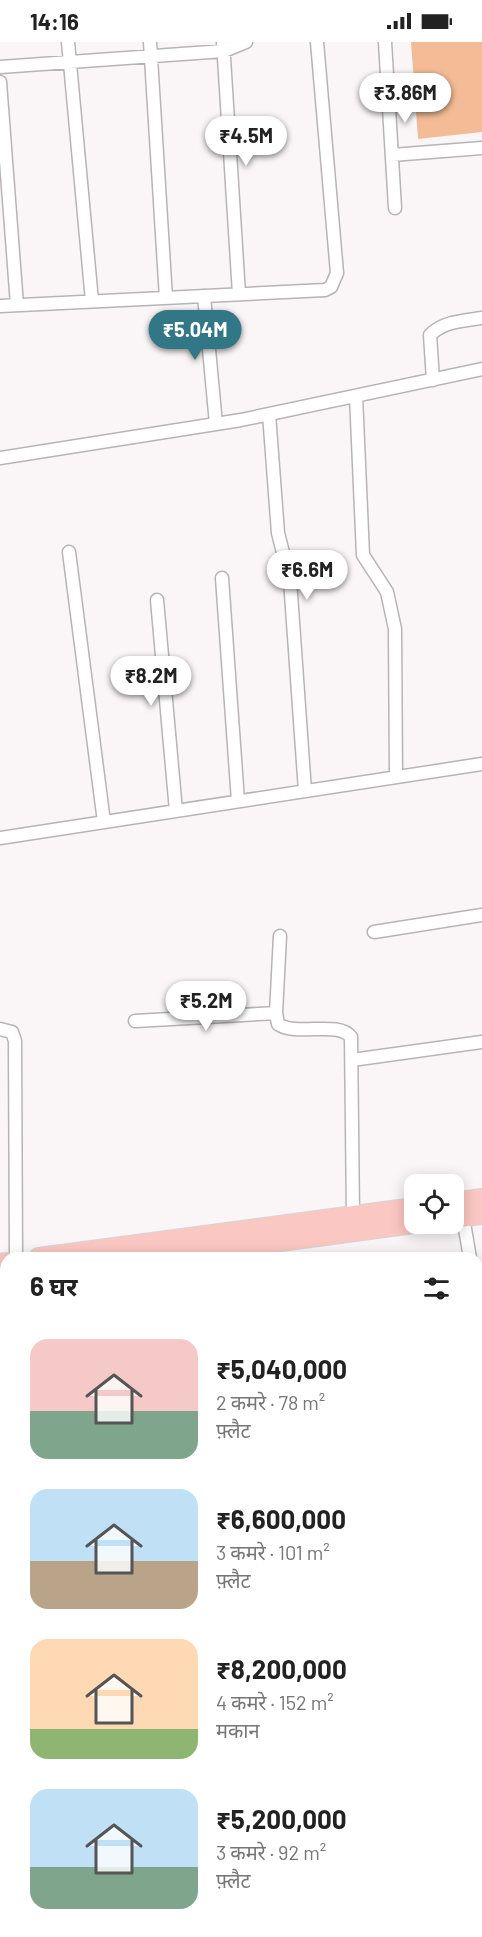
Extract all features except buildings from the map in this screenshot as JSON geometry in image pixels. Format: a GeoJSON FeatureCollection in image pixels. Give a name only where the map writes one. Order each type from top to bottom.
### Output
{"type":"FeatureCollection","features":[{"type":"Feature","properties":{"kind":"main road"},"geometry":{"type":"LineString","coordinates":[[464,1212],[482,1199]]}},
{"type":"Feature","properties":{"kind":"main road"},"geometry":{"type":"LineString","coordinates":[[84,1252],[404,1209]]}},
{"type":"Feature","properties":{"kind":"main road"},"geometry":{"type":"LineString","coordinates":[[271,1251],[404,1225]]}},
{"type":"Feature","properties":{"kind":"street"},"geometry":{"type":"LineString","coordinates":[[68,42],[92,301]]}},
{"type":"Feature","properties":{"kind":"street"},"geometry":{"type":"LineString","coordinates":[[150,42],[166,298]]}},
{"type":"Feature","properties":{"kind":"street"},"geometry":{"type":"LineString","coordinates":[[0,67],[151,57],[246,42]]}},
{"type":"Feature","properties":{"kind":"street"},"geometry":{"type":"LineString","coordinates":[[0,306],[325,290],[336,280],[317,42]]}},
{"type":"Feature","properties":{"kind":"street"},"geometry":{"type":"LineString","coordinates":[[385,42],[395,208]]}},
{"type":"Feature","properties":{"kind":"street"},"geometry":{"type":"LineString","coordinates":[[224,46],[239,294]]}},
{"type":"Feature","properties":{"kind":"street"},"geometry":{"type":"LineString","coordinates":[[0,82],[17,305]]}},
{"type":"Feature","properties":{"kind":"street"},"geometry":{"type":"LineString","coordinates":[[393,155],[482,148]]}},
{"type":"Feature","properties":{"kind":"street"},"geometry":{"type":"LineString","coordinates":[[204,296],[216,424]]}},
{"type":"Feature","properties":{"kind":"street"},"geometry":{"type":"LineString","coordinates":[[433,380],[430,335],[438,327],[450,323],[482,318]]}},
{"type":"Feature","properties":{"kind":"street"},"geometry":{"type":"LineString","coordinates":[[0,458],[216,424],[482,369]]}},
{"type":"Feature","properties":{"kind":"street"},"geometry":{"type":"LineString","coordinates":[[356,396],[363,555],[387,592],[395,629],[396,777]]}},
{"type":"Feature","properties":{"kind":"street"},"geometry":{"type":"LineString","coordinates":[[269,414],[278,533],[290,580],[305,791]]}},
{"type":"Feature","properties":{"kind":"street"},"geometry":{"type":"LineString","coordinates":[[69,552],[104,822]]}},
{"type":"Feature","properties":{"kind":"street"},"geometry":{"type":"LineString","coordinates":[[222,578],[238,801]]}},
{"type":"Feature","properties":{"kind":"street"},"geometry":{"type":"LineString","coordinates":[[157,600],[176,811]]}},
{"type":"Feature","properties":{"kind":"street"},"geometry":{"type":"LineString","coordinates":[[0,838],[482,764]]}},
{"type":"Feature","properties":{"kind":"street"},"geometry":{"type":"LineString","coordinates":[[374,932],[482,915]]}},
{"type":"Feature","properties":{"kind":"street"},"geometry":{"type":"LineString","coordinates":[[280,936],[276,1013],[278,1024],[284,1029],[340,1030],[348,1033],[352,1044],[353,1216]]}},
{"type":"Feature","properties":{"kind":"street"},"geometry":{"type":"LineString","coordinates":[[135,1021],[276,1013]]}},
{"type":"Feature","properties":{"kind":"street"},"geometry":{"type":"LineString","coordinates":[[0,1029],[12,1032],[15,1041],[16,1252]]}},
{"type":"Feature","properties":{"kind":"street"},"geometry":{"type":"LineString","coordinates":[[352,1060],[482,1042]]}},
{"type":"Feature","properties":{"kind":"street"},"geometry":{"type":"LineString","coordinates":[[464,1219],[469,1252]]}},
{"type":"Feature","properties":{"kind":"shaded area"},"geometry":{"type":"Polygon","coordinates":[[[411,42],[482,42],[482,132],[418,139],[411,42]]]}}]}
